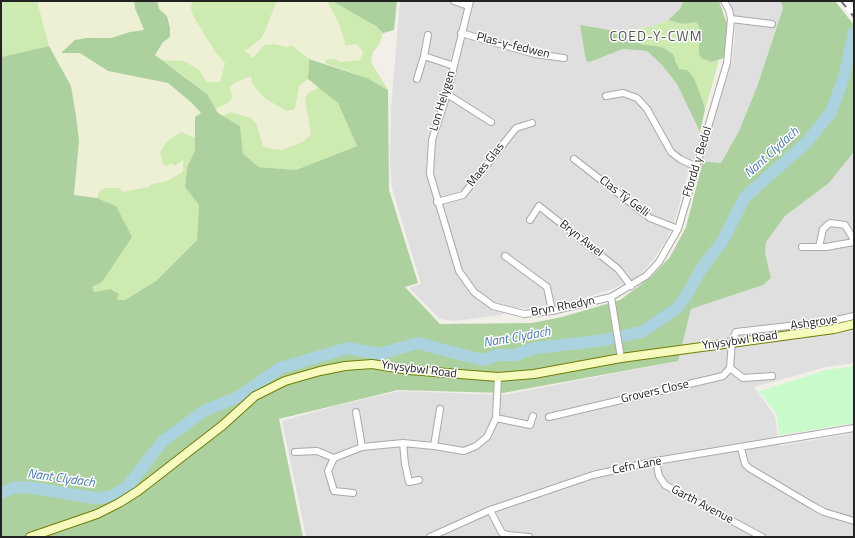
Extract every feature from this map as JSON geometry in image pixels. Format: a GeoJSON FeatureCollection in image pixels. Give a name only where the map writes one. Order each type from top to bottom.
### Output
{"type":"FeatureCollection","features":[{"type":"Feature","properties":{"kind":"main road","name":"Ynysybwl Road"},"geometry":{"type":"LineString","coordinates":[[30,537],[97,514],[119,504],[138,491],[222,425],[255,396],[285,381],[339,367],[372,364],[410,370],[498,377],[534,374],[621,358],[834,329],[854,324]]}},
{"type":"Feature","properties":{"kind":"street"},"geometry":{"type":"LineString","coordinates":[[454,1],[469,4]]}},
{"type":"Feature","properties":{"kind":"street","name":"Ffordd y Bedol"},"geometry":{"type":"LineString","coordinates":[[611,297],[646,276],[659,262],[678,229],[727,63],[731,19],[729,10],[724,1]]}},
{"type":"Feature","properties":{"kind":"street","name":"Lon Helygen"},"geometry":{"type":"LineString","coordinates":[[437,202],[430,174],[432,140],[447,94],[469,4]]}},
{"type":"Feature","properties":{"kind":"street"},"geometry":{"type":"LineString","coordinates":[[731,19],[772,24]]}},
{"type":"Feature","properties":{"kind":"street","name":"Plas-y-fedwen"},"geometry":{"type":"LineString","coordinates":[[461,33],[535,54],[564,58]]}},
{"type":"Feature","properties":{"kind":"street"},"geometry":{"type":"LineString","coordinates":[[417,80],[428,35]]}},
{"type":"Feature","properties":{"kind":"street"},"geometry":{"type":"LineString","coordinates":[[424,56],[435,58],[454,66]]}},
{"type":"Feature","properties":{"kind":"street"},"geometry":{"type":"LineString","coordinates":[[606,96],[623,93],[637,98],[647,109],[671,152],[680,159],[697,167]]}},
{"type":"Feature","properties":{"kind":"street"},"geometry":{"type":"LineString","coordinates":[[447,94],[491,122]]}},
{"type":"Feature","properties":{"kind":"street","name":"Maes Glas"},"geometry":{"type":"LineString","coordinates":[[437,202],[463,195],[516,128],[532,123]]}},
{"type":"Feature","properties":{"kind":"street","name":"Clas Tŷ Gelli"},"geometry":{"type":"LineString","coordinates":[[574,159],[650,218],[678,229]]}},
{"type":"Feature","properties":{"kind":"street","name":"Bryn Rhedyn"},"geometry":{"type":"LineString","coordinates":[[437,202],[459,271],[474,292],[493,306],[524,314],[552,311],[611,297]]}},
{"type":"Feature","properties":{"kind":"street","name":"Bryn Awel"},"geometry":{"type":"LineString","coordinates":[[530,220],[540,206],[618,268],[631,286]]}},
{"type":"Feature","properties":{"kind":"street"},"geometry":{"type":"LineString","coordinates":[[802,247],[819,247],[854,241],[845,225],[830,223],[823,229],[819,247]]}},
{"type":"Feature","properties":{"kind":"street"},"geometry":{"type":"LineString","coordinates":[[505,256],[547,287],[552,311]]}},
{"type":"Feature","properties":{"kind":"street"},"geometry":{"type":"LineString","coordinates":[[611,297],[621,358]]}},
{"type":"Feature","properties":{"kind":"street","name":"Ashgrove"},"geometry":{"type":"LineString","coordinates":[[732,342],[736,332],[832,321],[854,316]]}},
{"type":"Feature","properties":{"kind":"street"},"geometry":{"type":"LineString","coordinates":[[732,342],[730,368],[743,378],[772,376]]}},
{"type":"Feature","properties":{"kind":"street","name":"Grovers Close"},"geometry":{"type":"LineString","coordinates":[[549,417],[722,376],[730,368]]}},
{"type":"Feature","properties":{"kind":"street"},"geometry":{"type":"LineString","coordinates":[[353,493],[334,490],[328,471],[334,458],[362,447],[403,443],[464,451],[476,446],[487,437],[496,418],[498,377]]}},
{"type":"Feature","properties":{"kind":"street"},"geometry":{"type":"LineString","coordinates":[[434,446],[440,412],[447,416]]}},
{"type":"Feature","properties":{"kind":"street"},"geometry":{"type":"LineString","coordinates":[[362,447],[356,414],[364,416]]}},
{"type":"Feature","properties":{"kind":"street"},"geometry":{"type":"LineString","coordinates":[[496,418],[530,425],[533,416]]}},
{"type":"Feature","properties":{"kind":"street","name":"Cefn Lane"},"geometry":{"type":"LineString","coordinates":[[430,537],[490,510],[593,475],[656,462],[854,428]]}},
{"type":"Feature","properties":{"kind":"street"},"geometry":{"type":"LineString","coordinates":[[403,443],[405,464],[409,482],[419,480]]}},
{"type":"Feature","properties":{"kind":"street"},"geometry":{"type":"LineString","coordinates":[[741,448],[746,464],[758,474],[824,512],[854,521]]}},
{"type":"Feature","properties":{"kind":"street"},"geometry":{"type":"LineString","coordinates":[[294,452],[317,451],[334,458]]}},
{"type":"Feature","properties":{"kind":"street","name":"Garth Avenue"},"geometry":{"type":"LineString","coordinates":[[656,462],[659,476],[664,485],[762,537]]}},
{"type":"Feature","properties":{"kind":"street"},"geometry":{"type":"LineString","coordinates":[[490,510],[502,533],[529,537]]}},
{"type":"Feature","properties":{"kind":"shaded area"},"geometry":{"type":"Polygon","coordinates":[[[400,1],[683,1],[680,9],[668,20],[654,26],[621,32],[580,26],[586,61],[590,62],[623,49],[647,51],[662,65],[677,84],[700,132],[710,134],[732,62],[735,35],[734,16],[730,2],[781,1],[783,8],[758,84],[739,131],[721,163],[692,159],[676,217],[666,241],[652,261],[637,278],[612,289],[569,303],[540,309],[515,308],[501,315],[454,321],[440,319],[409,288],[421,284],[392,188],[390,164],[391,108],[400,1]]]}},
{"type":"Feature","properties":{"kind":"shaded area"},"geometry":{"type":"Polygon","coordinates":[[[854,152],[854,363],[826,367],[754,387],[775,416],[779,446],[854,433],[854,537],[306,537],[282,421],[335,406],[399,391],[504,395],[678,361],[691,309],[763,285],[771,278],[765,253],[766,242],[785,216],[829,183],[854,152]]]}},
{"type":"Feature","properties":{"kind":"green space"},"geometry":{"type":"Polygon","coordinates":[[[1,1],[37,1],[49,46],[1,57],[1,1]]]}},
{"type":"Feature","properties":{"kind":"green space"},"geometry":{"type":"Polygon","coordinates":[[[37,1],[134,1],[135,8],[145,30],[130,32],[111,38],[101,37],[62,53],[80,53],[108,71],[168,83],[192,103],[201,113],[195,117],[195,138],[182,132],[160,152],[163,164],[181,162],[183,160],[185,164],[183,171],[167,181],[152,184],[148,187],[122,192],[98,194],[97,198],[74,195],[79,141],[71,86],[49,46],[37,1]]]}},
{"type":"Feature","properties":{"kind":"green space"},"geometry":{"type":"Polygon","coordinates":[[[134,1],[157,1],[159,9],[167,16],[170,28],[170,37],[163,42],[155,55],[207,94],[218,113],[240,126],[243,154],[259,167],[296,170],[357,146],[338,103],[308,79],[309,59],[367,78],[388,90],[389,190],[418,283],[405,287],[440,324],[532,323],[562,317],[620,300],[651,277],[670,257],[686,227],[703,161],[721,163],[739,131],[758,84],[783,8],[781,1],[835,1],[854,25],[854,152],[829,183],[785,216],[766,242],[765,253],[771,278],[763,285],[691,309],[678,361],[503,393],[398,390],[279,419],[303,537],[1,537],[1,57],[49,46],[71,86],[79,141],[74,195],[97,198],[116,206],[132,237],[102,282],[92,287],[94,292],[110,289],[119,294],[117,300],[125,300],[156,281],[197,240],[199,205],[185,187],[187,167],[195,151],[195,117],[201,113],[192,103],[168,83],[108,71],[80,53],[61,53],[75,40],[86,38],[111,38],[130,32],[144,30],[135,8],[134,1]]]}},
{"type":"Feature","properties":{"kind":"green space"},"geometry":{"type":"Polygon","coordinates":[[[157,1],[192,1],[191,9],[199,27],[225,63],[220,82],[207,82],[175,60],[159,60],[154,55],[163,42],[170,37],[170,28],[167,16],[159,9],[157,1]]]}},
{"type":"Feature","properties":{"kind":"green space"},"geometry":{"type":"Polygon","coordinates":[[[192,1],[277,1],[262,38],[245,51],[253,58],[264,45],[275,44],[286,47],[293,46],[309,59],[308,79],[299,86],[295,109],[287,111],[264,98],[252,83],[251,76],[234,83],[230,87],[232,98],[228,103],[215,109],[207,94],[179,72],[159,60],[184,61],[198,69],[207,82],[220,82],[225,63],[216,53],[193,16],[191,9],[192,1]]]}},
{"type":"Feature","properties":{"kind":"green space"},"geometry":{"type":"Polygon","coordinates":[[[277,1],[327,1],[339,24],[345,45],[357,44],[363,52],[361,60],[340,62],[335,59],[327,59],[325,63],[309,59],[298,48],[286,47],[280,44],[264,45],[253,58],[248,55],[244,51],[262,38],[277,1]]]}},
{"type":"Feature","properties":{"kind":"green space"},"geometry":{"type":"Polygon","coordinates":[[[327,1],[332,1],[362,17],[376,26],[383,33],[379,45],[373,52],[371,62],[388,90],[367,78],[325,63],[327,59],[335,59],[340,62],[360,60],[363,52],[357,44],[345,46],[339,24],[327,1]]]}},
{"type":"Feature","properties":{"kind":"green space"},"geometry":{"type":"Polygon","coordinates":[[[332,1],[397,1],[394,30],[383,33],[376,26],[332,1]]]}},
{"type":"Feature","properties":{"kind":"green space"},"geometry":{"type":"Polygon","coordinates":[[[683,1],[719,1],[727,24],[726,49],[724,58],[711,62],[701,58],[699,54],[699,26],[696,22],[682,24],[668,20],[680,9],[683,1]]]}},
{"type":"Feature","properties":{"kind":"green space"},"geometry":{"type":"Polygon","coordinates":[[[668,20],[682,24],[696,21],[699,26],[699,54],[711,62],[719,60],[705,110],[703,102],[677,67],[677,61],[662,47],[641,44],[624,36],[621,32],[654,26],[668,20]]]}},
{"type":"Feature","properties":{"kind":"green space"},"geometry":{"type":"Polygon","coordinates":[[[580,25],[621,32],[624,36],[641,44],[662,47],[673,54],[679,69],[687,70],[694,78],[703,102],[705,110],[700,132],[677,84],[662,65],[647,51],[623,49],[590,62],[586,61],[580,25]]]}},
{"type":"Feature","properties":{"kind":"green space"},"geometry":{"type":"Polygon","coordinates":[[[252,76],[252,83],[264,98],[295,109],[299,86],[308,79],[319,87],[308,93],[311,134],[304,141],[282,150],[272,149],[263,146],[257,125],[231,112],[222,116],[218,113],[215,109],[228,103],[232,98],[230,87],[234,83],[252,76]]]}},
{"type":"Feature","properties":{"kind":"green space"},"geometry":{"type":"Polygon","coordinates":[[[319,87],[338,103],[357,146],[296,170],[259,167],[242,154],[240,126],[222,116],[231,112],[251,118],[257,125],[263,146],[282,150],[304,141],[311,134],[305,100],[308,93],[319,87]]]}},
{"type":"Feature","properties":{"kind":"green space"},"geometry":{"type":"Polygon","coordinates":[[[182,132],[195,138],[195,151],[187,167],[185,187],[199,205],[197,240],[156,281],[125,300],[116,300],[110,289],[94,292],[92,287],[102,282],[107,271],[116,206],[97,198],[98,194],[101,190],[107,188],[120,188],[122,192],[148,187],[152,184],[167,181],[179,174],[183,171],[183,160],[175,166],[171,163],[167,166],[163,164],[160,152],[168,140],[182,132]]]}},
{"type":"Feature","properties":{"kind":"green space"},"geometry":{"type":"Polygon","coordinates":[[[854,366],[854,423],[779,435],[777,415],[762,395],[757,392],[826,370],[854,366]]]}},
{"type":"Feature","properties":{"kind":"pier"},"geometry":{"type":"Polygon","coordinates":[[[848,1],[854,8],[854,19],[839,2],[848,1]]]}},
{"type":"Feature","properties":{"kind":"waterway","name":"Nant Clydach"},"geometry":{"type":"LineString","coordinates":[[1,493],[16,487],[33,488],[95,498],[110,497],[126,488],[163,441],[204,411],[240,396],[280,368],[348,348],[379,354],[418,343],[482,360],[499,355],[515,355],[535,348],[599,341],[642,332],[676,309],[687,295],[701,269],[722,242],[745,197],[807,142],[831,112],[844,77],[854,32]]}},
{"type":"Feature","properties":{"kind":"railway"},"geometry":{"type":"LineString","coordinates":[[841,1],[854,17]]}},
{"type":"Feature","properties":{"kind":"district","name":"COED-Y-CWM"},"geometry":{"type":"Point","coordinates":[656,38]}}]}
